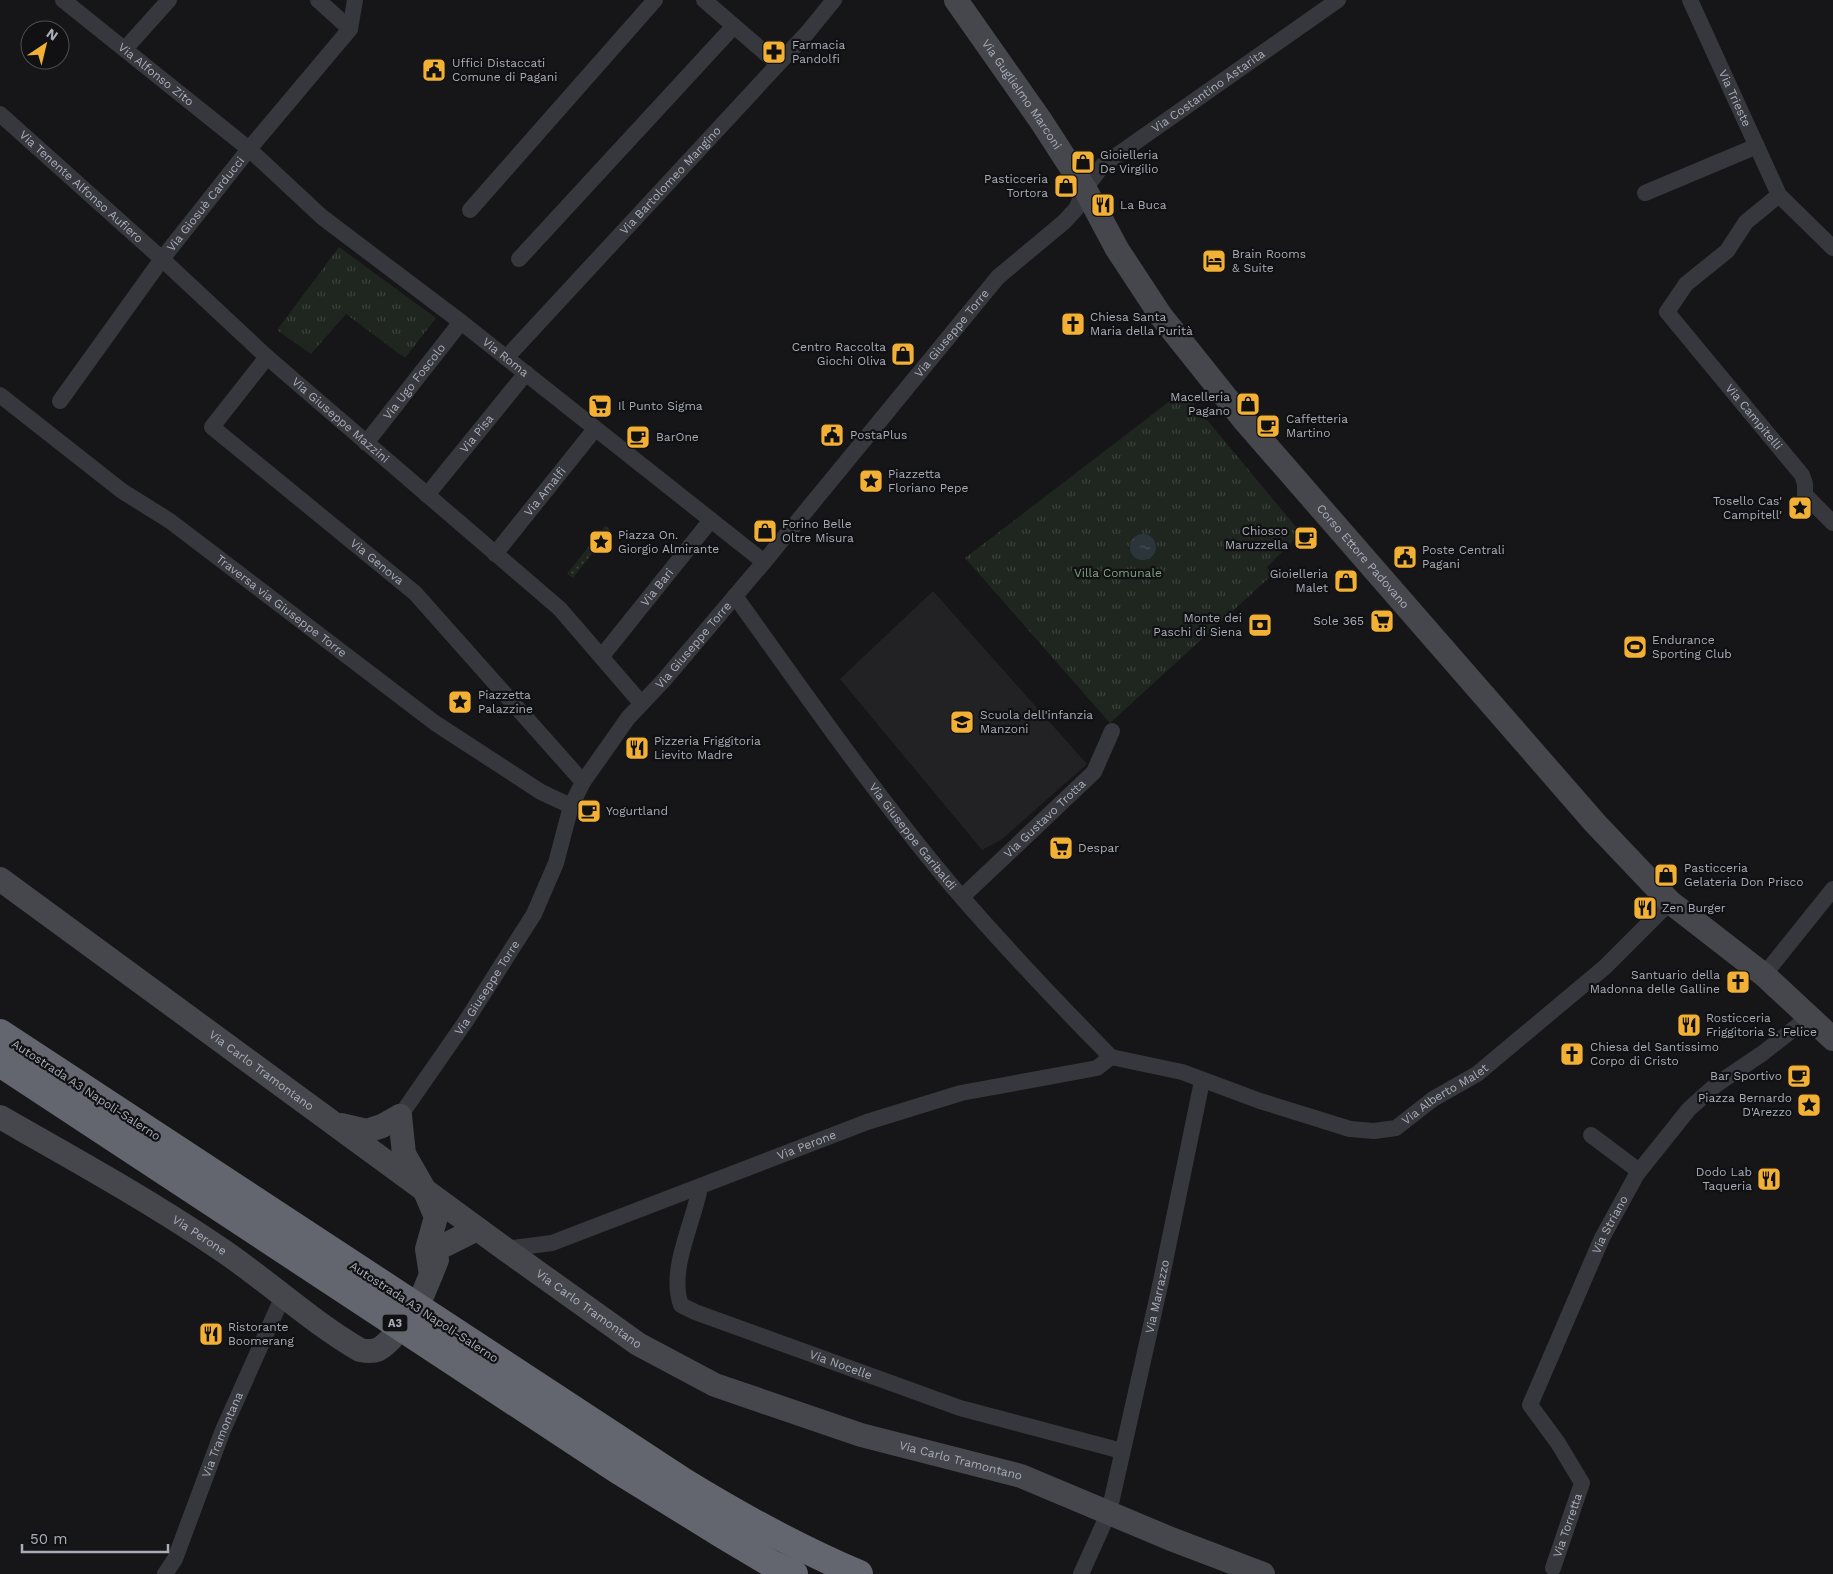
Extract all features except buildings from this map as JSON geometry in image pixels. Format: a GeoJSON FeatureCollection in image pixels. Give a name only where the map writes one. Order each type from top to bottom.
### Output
{"type":"FeatureCollection","features":[{"type":"Feature","properties":{"kind":"highway","name":"Autostrada A3 Napoli-Salerno"},"geometry":{"type":"LineString","coordinates":[[0,1033],[684,1482],[792,1544],[859,1574]]}},
{"type":"Feature","properties":{"kind":"highway","name":"Autostrada A3 Napoli-Salerno"},"geometry":{"type":"LineString","coordinates":[[0,1063],[618,1470],[772,1564],[794,1574]]}},
{"type":"Feature","properties":{"kind":"street","name":"Via Alfonso Zito"},"geometry":{"type":"LineString","coordinates":[[63,0],[249,148]]}},
{"type":"Feature","properties":{"kind":"street"},"geometry":{"type":"LineString","coordinates":[[125,49],[169,0]]}},
{"type":"Feature","properties":{"kind":"street"},"geometry":{"type":"LineString","coordinates":[[318,0],[350,29]]}},
{"type":"Feature","properties":{"kind":"street"},"geometry":{"type":"LineString","coordinates":[[350,29],[355,0]]}},
{"type":"Feature","properties":{"kind":"street"},"geometry":{"type":"LineString","coordinates":[[470,210],[655,0]]}},
{"type":"Feature","properties":{"kind":"street"},"geometry":{"type":"LineString","coordinates":[[704,0],[778,64]]}},
{"type":"Feature","properties":{"kind":"street","name":"Via Bartolomeo Mangino"},"geometry":{"type":"LineString","coordinates":[[506,358],[778,64],[834,0]]}},
{"type":"Feature","properties":{"kind":"street","name":"Via Guglielmo Marconi"},"geometry":{"type":"LineString","coordinates":[[956,0],[1086,189]]}},
{"type":"Feature","properties":{"kind":"street","name":"Via Costantino Astarita"},"geometry":{"type":"LineString","coordinates":[[1086,189],[1103,165],[1338,0]]}},
{"type":"Feature","properties":{"kind":"street","name":"Via Trieste"},"geometry":{"type":"LineString","coordinates":[[1690,0],[1779,194],[1833,248]]}},
{"type":"Feature","properties":{"kind":"street"},"geometry":{"type":"LineString","coordinates":[[519,259],[734,26]]}},
{"type":"Feature","properties":{"kind":"street","name":"Via Giosuè Carducci"},"geometry":{"type":"LineString","coordinates":[[162,259],[249,148],[350,29]]}},
{"type":"Feature","properties":{"kind":"street","name":"Via Tenente Alfonso Aufiero"},"geometry":{"type":"LineString","coordinates":[[0,114],[162,259]]}},
{"type":"Feature","properties":{"kind":"street"},"geometry":{"type":"LineString","coordinates":[[1645,193],[1757,146]]}},
{"type":"Feature","properties":{"kind":"street","name":"Via Roma"},"geometry":{"type":"LineString","coordinates":[[249,148],[322,217],[461,322],[764,562]]}},
{"type":"Feature","properties":{"kind":"street","name":"Via Giuseppe Torre"},"geometry":{"type":"LineString","coordinates":[[374,1152],[466,1021],[534,914],[556,863],[571,806],[583,782],[628,718],[664,680],[764,562],[998,277],[1064,222],[1076,209],[1086,189]]}},
{"type":"Feature","properties":{"kind":"street","name":"Corso Ettore Padovano"},"geometry":{"type":"LineString","coordinates":[[1086,189],[1117,249],[1161,316],[1244,420],[1595,824],[1670,902],[1764,975]]}},
{"type":"Feature","properties":{"kind":"street","name":"Via Campitelli"},"geometry":{"type":"LineString","coordinates":[[1779,194],[1746,222],[1727,251],[1686,284],[1667,312],[1802,475],[1805,484],[1804,495],[1833,522]]}},
{"type":"Feature","properties":{"kind":"street"},"geometry":{"type":"LineString","coordinates":[[60,402],[162,259]]}},
{"type":"Feature","properties":{"kind":"street","name":"Via Giuseppe Mazzini"},"geometry":{"type":"LineString","coordinates":[[162,259],[267,357],[560,609],[641,703]]}},
{"type":"Feature","properties":{"kind":"street","name":"Via Ugo Foscolo"},"geometry":{"type":"LineString","coordinates":[[366,442],[461,322]]}},
{"type":"Feature","properties":{"kind":"street","name":"Via Genova"},"geometry":{"type":"LineString","coordinates":[[267,357],[212,427],[415,593],[583,782]]}},
{"type":"Feature","properties":{"kind":"street","name":"Via Pisa"},"geometry":{"type":"LineString","coordinates":[[427,495],[526,373]]}},
{"type":"Feature","properties":{"kind":"street","name":"Traversa via Giuseppe Torre"},"geometry":{"type":"LineString","coordinates":[[0,395],[122,491],[170,521],[435,722],[541,792],[571,806]]}},
{"type":"Feature","properties":{"kind":"street","name":"Via Amalfi"},"geometry":{"type":"LineString","coordinates":[[495,554],[595,429]]}},
{"type":"Feature","properties":{"kind":"street","name":"Via Bari"},"geometry":{"type":"LineString","coordinates":[[602,656],[710,520]]}},
{"type":"Feature","properties":{"kind":"street","name":"Via Giuseppe Garibaldi"},"geometry":{"type":"LineString","coordinates":[[735,596],[886,802],[950,879],[962,897],[1056,1001],[1112,1058]]}},
{"type":"Feature","properties":{"kind":"street","name":"Via Gustavo Trotta"},"geometry":{"type":"LineString","coordinates":[[962,897],[1094,772],[1112,731]]}},
{"type":"Feature","properties":{"kind":"street","name":"Via Carlo Tramontano"},"geometry":{"type":"LineString","coordinates":[[0,879],[477,1229],[638,1344],[715,1385],[861,1435],[1021,1476],[1171,1539],[1263,1574]]}},
{"type":"Feature","properties":{"kind":"street"},"geometry":{"type":"LineString","coordinates":[[1833,889],[1764,975],[1833,1039]]}},
{"type":"Feature","properties":{"kind":"street","name":"Via Alberto Malet"},"geometry":{"type":"LineString","coordinates":[[1112,1058],[1182,1072],[1202,1081],[1350,1128],[1374,1131],[1396,1128],[1434,1099],[1477,1074],[1605,967],[1670,902]]}},
{"type":"Feature","properties":{"kind":"street","name":"Via Striano"},"geometry":{"type":"LineString","coordinates":[[1582,1484],[1558,1443],[1530,1405],[1602,1238],[1639,1171],[1689,1110],[1717,1084],[1763,1053],[1809,1017]]}},
{"type":"Feature","properties":{"kind":"street","name":"Via Perone"},"geometry":{"type":"LineString","coordinates":[[505,1249],[552,1243],[867,1122],[952,1096],[1097,1068],[1112,1058]]}},
{"type":"Feature","properties":{"kind":"street","name":"Via Marrazzo"},"geometry":{"type":"LineString","coordinates":[[1081,1574],[1108,1512],[1161,1282],[1202,1081]]}},
{"type":"Feature","properties":{"kind":"street"},"geometry":{"type":"LineString","coordinates":[[334,1124],[367,1131],[382,1126],[400,1116],[404,1154],[424,1189],[436,1216],[427,1248],[427,1284],[453,1211]]}},
{"type":"Feature","properties":{"kind":"street","name":"Via Perone"},"geometry":{"type":"LineString","coordinates":[[0,1117],[140,1197],[221,1249],[348,1344],[372,1353],[383,1348],[391,1339]]}},
{"type":"Feature","properties":{"kind":"street"},"geometry":{"type":"LineString","coordinates":[[1591,1136],[1639,1171]]}},
{"type":"Feature","properties":{"kind":"street","name":"Via Nocelle"},"geometry":{"type":"LineString","coordinates":[[700,1186],[697,1205],[680,1258],[678,1296],[681,1305],[695,1312],[960,1408],[1122,1451]]}},
{"type":"Feature","properties":{"kind":"street"},"geometry":{"type":"LineString","coordinates":[[441,1247],[477,1229]]}},
{"type":"Feature","properties":{"kind":"street","name":"Via Tramontana"},"geometry":{"type":"LineString","coordinates":[[166,1574],[175,1558],[222,1430],[283,1296]]}},
{"type":"Feature","properties":{"kind":"street","name":"Via Torretta"},"geometry":{"type":"LineString","coordinates":[[1553,1568],[1582,1484]]}},
{"type":"Feature","properties":{"kind":"shaded area","name":"Scuola dell'infanzia Manzoni"},"geometry":{"type":"Polygon","coordinates":[[[933,591],[1087,764],[1001,840],[982,850],[840,679],[933,591]]]}},
{"type":"Feature","properties":{"kind":"green space"},"geometry":{"type":"Polygon","coordinates":[[[339,247],[436,318],[405,358],[346,314],[311,354],[277,330],[339,247]]]}},
{"type":"Feature","properties":{"kind":"green space","name":"Villa Comunale"},"geometry":{"type":"Polygon","coordinates":[[[1183,391],[1301,533],[1267,567],[1272,575],[1110,723],[965,558],[1183,391]]]}},
{"type":"Feature","properties":{"kind":"green space"},"geometry":{"type":"Polygon","coordinates":[[[605,526],[611,530],[573,578],[567,574],[605,526]]]}},
{"type":"Feature","properties":{"kind":"water"},"geometry":{"type":"Polygon","coordinates":[[[1143,534],[1152,538],[1156,547],[1152,556],[1143,560],[1134,556],[1130,547],[1134,538],[1143,534]]]}},
{"type":"Feature","properties":{"kind":"place","name":"Farmacia Pandolfi"},"geometry":{"type":"Point","coordinates":[774,52]}},
{"type":"Feature","properties":{"kind":"place","name":"Uffici Distaccati Comune di Pagani"},"geometry":{"type":"Point","coordinates":[434,70]}},
{"type":"Feature","properties":{"kind":"place","name":"Gioielleria De Virgilio"},"geometry":{"type":"Point","coordinates":[1083,162]}},
{"type":"Feature","properties":{"kind":"place","name":"Pasticceria Tortora"},"geometry":{"type":"Point","coordinates":[1066,186]}},
{"type":"Feature","properties":{"kind":"place","name":"La Buca"},"geometry":{"type":"Point","coordinates":[1103,205]}},
{"type":"Feature","properties":{"kind":"place","name":"Brain Rooms & Suite"},"geometry":{"type":"Point","coordinates":[1214,261]}},
{"type":"Feature","properties":{"kind":"place","name":"Chiesa Santa Maria della Purità"},"geometry":{"type":"Point","coordinates":[1073,324]}},
{"type":"Feature","properties":{"kind":"place","name":"Centro Raccolta Giochi Oliva"},"geometry":{"type":"Point","coordinates":[903,354]}},
{"type":"Feature","properties":{"kind":"place","name":"Macelleria Pagano"},"geometry":{"type":"Point","coordinates":[1248,404]}},
{"type":"Feature","properties":{"kind":"place","name":"Il Punto Sigma"},"geometry":{"type":"Point","coordinates":[600,406]}},
{"type":"Feature","properties":{"kind":"place","name":"Caffetteria Martino"},"geometry":{"type":"Point","coordinates":[1268,426]}},
{"type":"Feature","properties":{"kind":"place","name":"PostaPlus"},"geometry":{"type":"Point","coordinates":[832,435]}},
{"type":"Feature","properties":{"kind":"place","name":"BarOne"},"geometry":{"type":"Point","coordinates":[638,437]}},
{"type":"Feature","properties":{"kind":"place","name":"Piazzetta Floriano Pepe"},"geometry":{"type":"Point","coordinates":[871,481]}},
{"type":"Feature","properties":{"kind":"place","name":"Tosello Cas' Campitell'"},"geometry":{"type":"Point","coordinates":[1800,508]}},
{"type":"Feature","properties":{"kind":"place","name":"Forino Belle Oltre Misura"},"geometry":{"type":"Point","coordinates":[765,531]}},
{"type":"Feature","properties":{"kind":"place","name":"Chiosco Maruzzella"},"geometry":{"type":"Point","coordinates":[1306,538]}},
{"type":"Feature","properties":{"kind":"place","name":"Piazza On. Giorgio Almirante"},"geometry":{"type":"Point","coordinates":[601,542]}},
{"type":"Feature","properties":{"kind":"place","name":"Poste Centrali Pagani"},"geometry":{"type":"Point","coordinates":[1405,557]}},
{"type":"Feature","properties":{"kind":"place","name":"Gioielleria Malet"},"geometry":{"type":"Point","coordinates":[1346,581]}},
{"type":"Feature","properties":{"kind":"place","name":"Sole 365"},"geometry":{"type":"Point","coordinates":[1382,621]}},
{"type":"Feature","properties":{"kind":"place","name":"Monte dei Paschi di Siena"},"geometry":{"type":"Point","coordinates":[1260,625]}},
{"type":"Feature","properties":{"kind":"place","name":"Endurance Sporting Club"},"geometry":{"type":"Point","coordinates":[1635,647]}},
{"type":"Feature","properties":{"kind":"place","name":"Piazzetta Palazzine"},"geometry":{"type":"Point","coordinates":[460,702]}},
{"type":"Feature","properties":{"kind":"place","name":"Scuola dell'infanzia Manzoni"},"geometry":{"type":"Point","coordinates":[962,722]}},
{"type":"Feature","properties":{"kind":"place","name":"Pizzeria Friggitoria Lievito Madre"},"geometry":{"type":"Point","coordinates":[637,748]}},
{"type":"Feature","properties":{"kind":"place","name":"Yogurtland"},"geometry":{"type":"Point","coordinates":[589,811]}},
{"type":"Feature","properties":{"kind":"place","name":"Despar"},"geometry":{"type":"Point","coordinates":[1061,848]}},
{"type":"Feature","properties":{"kind":"place","name":"Pasticceria Gelateria Don Prisco"},"geometry":{"type":"Point","coordinates":[1666,875]}},
{"type":"Feature","properties":{"kind":"place","name":"Zen Burger"},"geometry":{"type":"Point","coordinates":[1645,908]}},
{"type":"Feature","properties":{"kind":"place","name":"Santuario della Madonna delle Galline"},"geometry":{"type":"Point","coordinates":[1738,982]}},
{"type":"Feature","properties":{"kind":"place","name":"Rosticceria Friggitoria S. Felice"},"geometry":{"type":"Point","coordinates":[1689,1025]}},
{"type":"Feature","properties":{"kind":"place","name":"Chiesa del Santissimo Corpo di Cristo"},"geometry":{"type":"Point","coordinates":[1572,1054]}},
{"type":"Feature","properties":{"kind":"place","name":"Bar Sportivo"},"geometry":{"type":"Point","coordinates":[1799,1076]}},
{"type":"Feature","properties":{"kind":"place","name":"Piazza Bernardo D'Arezzo"},"geometry":{"type":"Point","coordinates":[1809,1105]}},
{"type":"Feature","properties":{"kind":"place","name":"Dodo Lab Taqueria"},"geometry":{"type":"Point","coordinates":[1769,1179]}},
{"type":"Feature","properties":{"kind":"place","name":"Ristorante Boomerang"},"geometry":{"type":"Point","coordinates":[211,1334]}}]}
